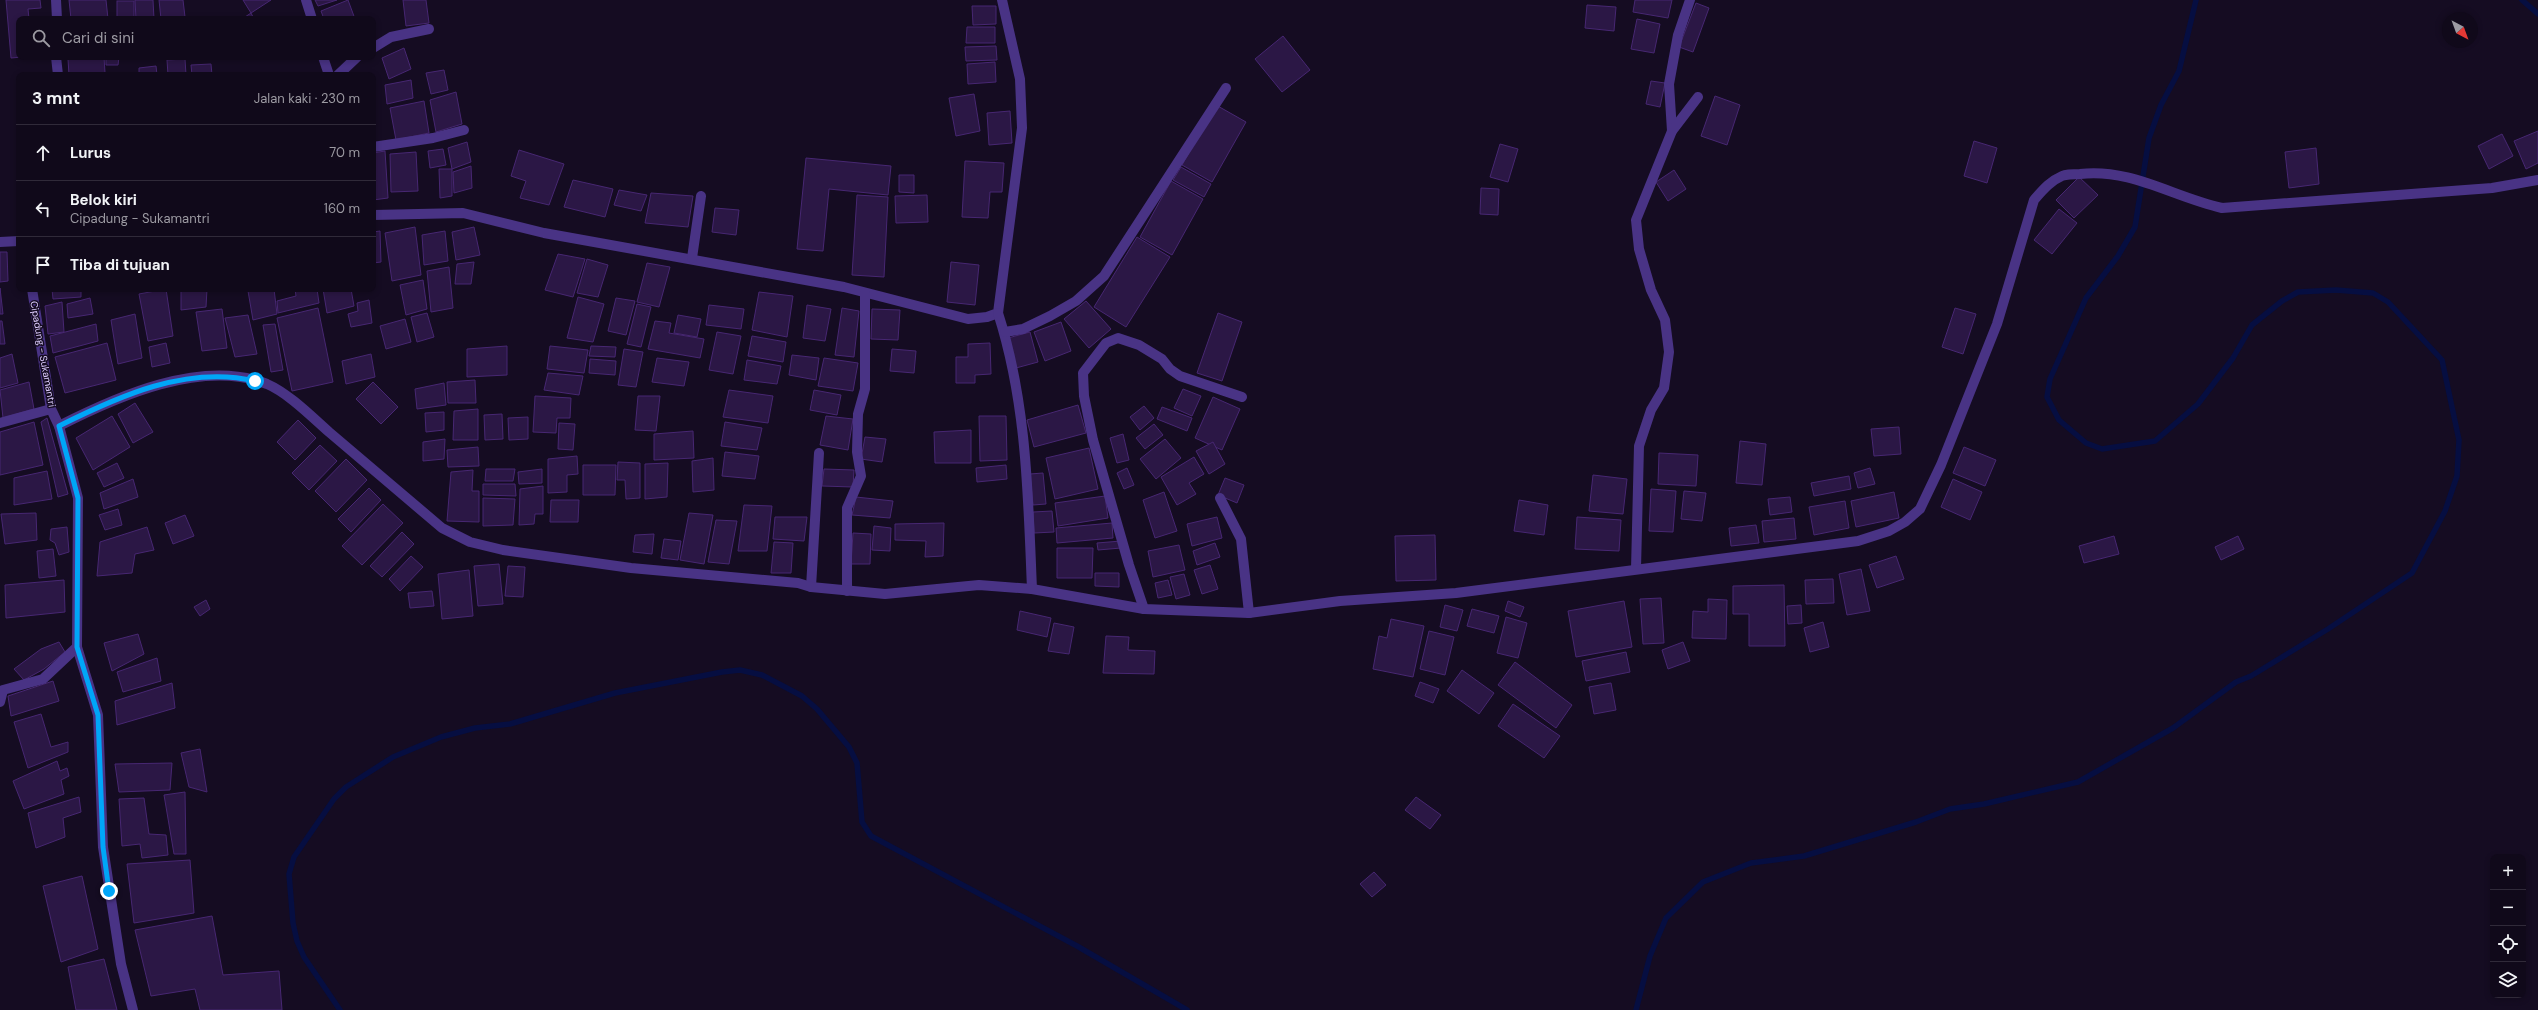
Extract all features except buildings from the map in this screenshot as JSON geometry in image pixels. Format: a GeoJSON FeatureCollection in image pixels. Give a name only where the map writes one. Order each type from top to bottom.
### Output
{"type":"FeatureCollection","features":[{"type":"Feature","properties":{"kind":"street"},"geometry":{"type":"LineString","coordinates":[[56,0],[57,16]]}},
{"type":"Feature","properties":{"kind":"street"},"geometry":{"type":"LineString","coordinates":[[306,0],[311,16]]}},
{"type":"Feature","properties":{"kind":"street"},"geometry":{"type":"LineString","coordinates":[[1002,0],[1020,79],[1022,128],[998,313],[1004,332],[1022,412],[1028,485],[1032,589]]}},
{"type":"Feature","properties":{"kind":"street"},"geometry":{"type":"LineString","coordinates":[[1672,131],[1670,78],[1678,35],[1690,0]]}},
{"type":"Feature","properties":{"kind":"street"},"geometry":{"type":"LineString","coordinates":[[376,46],[392,37],[429,29]]}},
{"type":"Feature","properties":{"kind":"street"},"geometry":{"type":"LineString","coordinates":[[56,60],[58,72]]}},
{"type":"Feature","properties":{"kind":"street"},"geometry":{"type":"LineString","coordinates":[[324,60],[328,72]]}},
{"type":"Feature","properties":{"kind":"street"},"geometry":{"type":"LineString","coordinates":[[341,72],[354,60]]}},
{"type":"Feature","properties":{"kind":"street"},"geometry":{"type":"LineString","coordinates":[[1004,332],[1023,329],[1050,316],[1076,301],[1104,276],[1226,88]]}},
{"type":"Feature","properties":{"kind":"street"},"geometry":{"type":"LineString","coordinates":[[1636,568],[1639,446],[1651,410],[1664,388],[1669,352],[1665,320],[1651,290],[1639,249],[1636,220],[1672,131],[1698,97]]}},
{"type":"Feature","properties":{"kind":"street"},"geometry":{"type":"LineString","coordinates":[[376,147],[433,138],[464,130]]}},
{"type":"Feature","properties":{"kind":"street"},"geometry":{"type":"LineString","coordinates":[[59,426],[117,398],[188,378],[232,376],[267,384],[298,405],[442,528],[470,542],[502,550],[631,568],[798,583],[811,587],[885,594],[980,585],[1032,589],[1144,609],[1249,613],[1340,601],[1456,593],[1636,568],[1858,541],[1889,531],[1905,522],[1920,509],[1944,458],[1997,324],[2034,200],[2047,185],[2062,176],[2100,172],[2127,176],[2202,204],[2222,208],[2275,206],[2492,188],[2538,180]]}},
{"type":"Feature","properties":{"kind":"street"},"geometry":{"type":"LineString","coordinates":[[692,258],[701,196]]}},
{"type":"Feature","properties":{"kind":"street"},"geometry":{"type":"LineString","coordinates":[[376,215],[463,213],[544,234],[692,258],[864,293],[968,319],[987,317],[998,313]]}},
{"type":"Feature","properties":{"kind":"street"},"geometry":{"type":"LineString","coordinates":[[0,242],[16,242]]}},
{"type":"Feature","properties":{"kind":"street","name":"Cipadung - Sukamantri"},"geometry":{"type":"LineString","coordinates":[[32,292],[51,409],[59,426],[78,498],[77,647],[98,715],[103,847],[121,964],[133,1010]]}},
{"type":"Feature","properties":{"kind":"street"},"geometry":{"type":"LineString","coordinates":[[847,591],[847,508],[860,476],[857,452],[858,422],[865,389],[864,293]]}},
{"type":"Feature","properties":{"kind":"street"},"geometry":{"type":"LineString","coordinates":[[1144,609],[1129,565],[1093,440],[1084,396],[1083,373],[1106,343],[1118,338],[1139,345],[1162,359],[1170,369],[1180,376],[1242,397]]}},
{"type":"Feature","properties":{"kind":"street"},"geometry":{"type":"LineString","coordinates":[[0,423],[51,409]]}},
{"type":"Feature","properties":{"kind":"street"},"geometry":{"type":"LineString","coordinates":[[811,587],[819,453]]}},
{"type":"Feature","properties":{"kind":"street"},"geometry":{"type":"LineString","coordinates":[[1220,498],[1240,538],[1249,613]]}},
{"type":"Feature","properties":{"kind":"street"},"geometry":{"type":"LineString","coordinates":[[0,702],[3,690],[43,679],[77,647]]}},
{"type":"Feature","properties":{"kind":"waterway"},"geometry":{"type":"LineString","coordinates":[[1636,1010],[1650,956],[1666,918],[1703,882],[1751,863],[1804,856],[1916,822],[1950,809],[1984,804],[2078,782],[2173,728],[2236,682],[2251,676],[2328,629],[2412,573],[2445,511],[2457,476],[2459,440],[2442,360],[2388,302],[2373,293],[2336,290],[2298,292],[2282,301],[2252,325],[2233,358],[2198,404],[2155,441],[2102,449],[2086,443],[2059,420],[2047,397],[2050,379],[2086,298],[2118,256],[2135,227],[2149,138],[2161,105],[2179,71],[2196,0]]}},
{"type":"Feature","properties":{"kind":"waterway"},"geometry":{"type":"LineString","coordinates":[[2522,0],[2538,14]]}},
{"type":"Feature","properties":{"kind":"waterway"},"geometry":{"type":"LineString","coordinates":[[340,1010],[304,957],[297,941],[293,923],[289,874],[294,857],[334,799],[346,787],[393,757],[441,737],[475,728],[510,724],[615,693],[722,672],[740,670],[762,675],[802,696],[817,709],[849,747],[857,763],[862,822],[871,836],[1077,946],[1187,1010]]}},
{"type":"Feature","properties":{"kind":"route"},"geometry":{"type":"LineString","coordinates":[[109,891],[103,847],[98,715],[77,647],[78,498],[59,426],[110,400],[188,378],[232,376],[255,381]]}}]}
